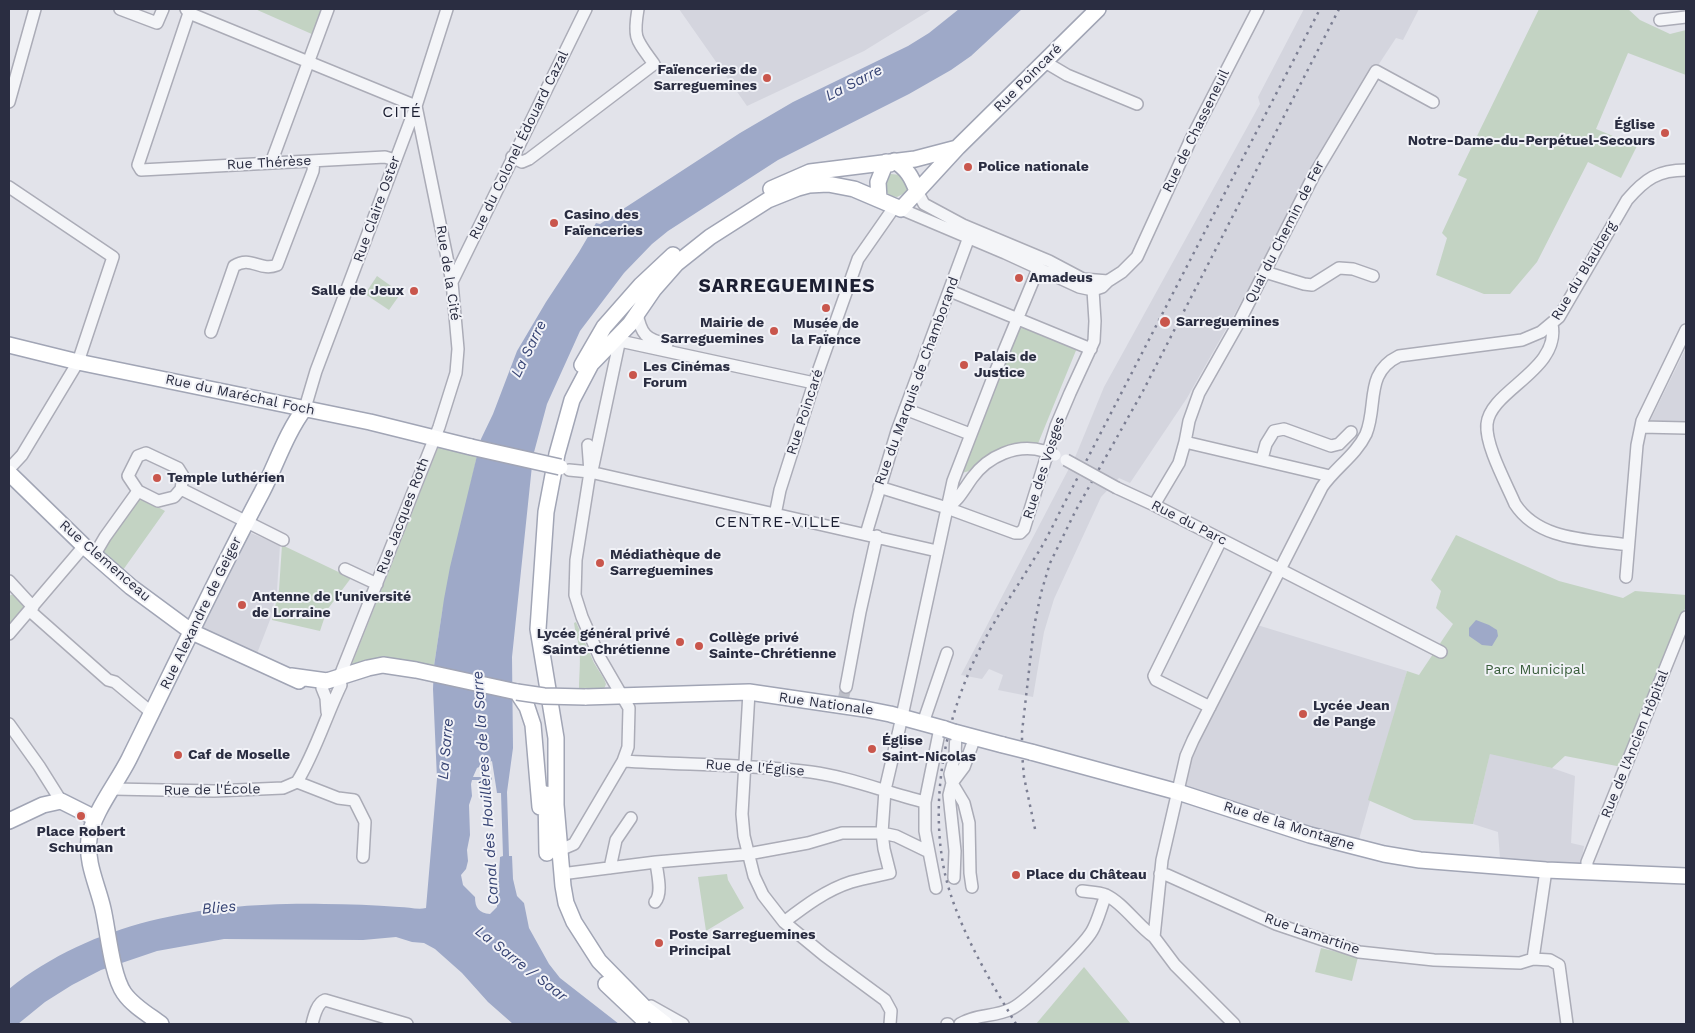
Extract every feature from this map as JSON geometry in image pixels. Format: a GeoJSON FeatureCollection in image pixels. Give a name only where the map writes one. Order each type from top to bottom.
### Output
{"type":"FeatureCollection","features":[{"type":"Feature","properties":{"kind":"main road","name":"Rue Poincaré"},"geometry":{"type":"LineString","coordinates":[[917,192],[958,148],[1098,9]]}},
{"type":"Feature","properties":{"kind":"main road","name":"Rue Poincaré"},"geometry":{"type":"LineString","coordinates":[[551,848],[548,743],[546,718],[532,648],[532,606],[540,512],[548,451],[565,397],[580,367],[604,327],[651,275],[683,247],[712,226],[773,189],[810,172],[895,165],[958,148]]}},
{"type":"Feature","properties":{"kind":"main road"},"geometry":{"type":"LineString","coordinates":[[649,1024],[623,1002],[591,966],[574,941],[559,907],[554,878],[551,848],[556,805],[556,738],[538,629],[546,512],[557,454],[572,400],[591,364],[616,339],[662,280],[694,248],[754,208],[778,195],[809,186],[828,184],[845,186],[898,207],[917,192],[913,180],[895,165],[878,182],[879,199]]}},
{"type":"Feature","properties":{"kind":"main road","name":"Rue du Maréchal Foch"},"geometry":{"type":"LineString","coordinates":[[9,345],[78,362],[305,408],[565,469]]}},
{"type":"Feature","properties":{"kind":"main road","name":"Rue Alexandre de Geiger"},"geometry":{"type":"LineString","coordinates":[[161,1024],[130,1001],[118,983],[106,924],[90,866],[88,849],[90,830],[95,818],[119,790],[152,713],[221,570],[298,418],[305,408]]}},
{"type":"Feature","properties":{"kind":"main road","name":"Rue Clemenceau"},"geometry":{"type":"LineString","coordinates":[[9,471],[89,550],[131,587],[192,632],[310,686],[322,688],[340,681],[400,668],[544,696],[622,696]]}},
{"type":"Feature","properties":{"kind":"main road","name":"Rue Clemenceau"},"geometry":{"type":"LineString","coordinates":[[291,676],[320,681],[340,681]]}},
{"type":"Feature","properties":{"kind":"main road"},"geometry":{"type":"LineString","coordinates":[[517,692],[530,714],[535,740],[541,822],[561,874],[566,903],[574,922],[599,961],[623,986],[647,1010],[675,1023]]}},
{"type":"Feature","properties":{"kind":"main road","name":"Rue Nationale"},"geometry":{"type":"LineString","coordinates":[[622,696],[749,692],[843,703],[902,717]]}},
{"type":"Feature","properties":{"kind":"main road","name":"Rue de la Montagne"},"geometry":{"type":"LineString","coordinates":[[902,717],[1178,792],[1310,835],[1384,854],[1420,860],[1546,870],[1686,876]]}},
{"type":"Feature","properties":{"kind":"main road"},"geometry":{"type":"LineString","coordinates":[[9,821],[43,806],[61,801],[95,818]]}},
{"type":"Feature","properties":{"kind":"street"},"geometry":{"type":"LineString","coordinates":[[9,102],[35,9]]}},
{"type":"Feature","properties":{"kind":"street"},"geometry":{"type":"LineString","coordinates":[[120,9],[157,23],[163,9]]}},
{"type":"Feature","properties":{"kind":"street"},"geometry":{"type":"LineString","coordinates":[[271,163],[328,9]]}},
{"type":"Feature","properties":{"kind":"street","name":"Rue Claire Oster"},"geometry":{"type":"LineString","coordinates":[[305,408],[316,371],[416,106],[448,9]]}},
{"type":"Feature","properties":{"kind":"street","name":"Rue du Colonel Édouard Cazal"},"geometry":{"type":"LineString","coordinates":[[452,282],[586,9]]}},
{"type":"Feature","properties":{"kind":"street"},"geometry":{"type":"LineString","coordinates":[[512,157],[522,162],[529,159],[654,64],[637,39],[635,30],[638,9]]}},
{"type":"Feature","properties":{"kind":"street","name":"Rue de Chasseneuil"},"geometry":{"type":"LineString","coordinates":[[1092,290],[1102,287],[1122,272],[1138,255],[1191,139],[1258,9]]}},
{"type":"Feature","properties":{"kind":"street"},"geometry":{"type":"LineString","coordinates":[[188,11],[416,106]]}},
{"type":"Feature","properties":{"kind":"street","name":"Rue Thérèse"},"geometry":{"type":"LineString","coordinates":[[188,11],[138,164],[142,170],[385,157],[395,160]]}},
{"type":"Feature","properties":{"kind":"street"},"geometry":{"type":"LineString","coordinates":[[1660,20],[1686,17]]}},
{"type":"Feature","properties":{"kind":"street"},"geometry":{"type":"LineString","coordinates":[[1045,62],[1067,75],[1137,104]]}},
{"type":"Feature","properties":{"kind":"street","name":"Quai du Chemin de Fer"},"geometry":{"type":"LineString","coordinates":[[1154,505],[1179,463],[1189,421],[1199,392],[1238,324],[1314,175],[1376,72],[1433,102]]}},
{"type":"Feature","properties":{"kind":"street","name":"Rue de la Cité"},"geometry":{"type":"LineString","coordinates":[[416,106],[452,282],[458,349],[456,373],[434,438]]}},
{"type":"Feature","properties":{"kind":"street"},"geometry":{"type":"LineString","coordinates":[[211,332],[234,266],[241,262],[270,268],[277,265],[313,172],[314,161]]}},
{"type":"Feature","properties":{"kind":"street","name":"Rue du Blauberg"},"geometry":{"type":"LineString","coordinates":[[1154,937],[1160,874],[1186,756],[1319,492],[1330,476],[1365,436],[1370,420],[1374,385],[1380,370],[1398,356],[1522,340],[1541,332],[1559,317],[1627,200],[1637,188],[1648,179],[1660,173],[1670,170],[1686,170]]}},
{"type":"Feature","properties":{"kind":"street"},"geometry":{"type":"LineString","coordinates":[[9,187],[113,257],[78,362],[22,455],[9,471]]}},
{"type":"Feature","properties":{"kind":"street"},"geometry":{"type":"LineString","coordinates":[[917,192],[924,204],[970,233],[1038,269],[1079,287],[1092,290]]}},
{"type":"Feature","properties":{"kind":"street"},"geometry":{"type":"LineString","coordinates":[[898,207],[1049,261],[1083,279],[1108,281]]}},
{"type":"Feature","properties":{"kind":"street","name":"Rue Poincaré"},"geometry":{"type":"LineString","coordinates":[[774,514],[814,383],[858,258],[898,207]]}},
{"type":"Feature","properties":{"kind":"street","name":"Rue du Marquis de Chamborand"},"geometry":{"type":"LineString","coordinates":[[846,686],[860,612],[879,487],[905,409],[970,233]]}},
{"type":"Feature","properties":{"kind":"street"},"geometry":{"type":"LineString","coordinates":[[784,922],[817,897],[832,890],[852,882],[890,873],[882,834],[885,790],[937,551],[956,470],[1038,269],[1037,262],[1032,256]]}},
{"type":"Feature","properties":{"kind":"street"},"geometry":{"type":"LineString","coordinates":[[1265,272],[1312,285],[1339,268],[1354,269],[1373,276]]}},
{"type":"Feature","properties":{"kind":"street","name":"Rue des Vosges"},"geometry":{"type":"LineString","coordinates":[[879,487],[947,508],[1015,534],[1020,533],[1024,529],[1056,426],[1091,349],[1096,332],[1092,290]]}},
{"type":"Feature","properties":{"kind":"street"},"geometry":{"type":"LineString","coordinates":[[950,291],[1091,349]]}},
{"type":"Feature","properties":{"kind":"street"},"geometry":{"type":"LineString","coordinates":[[637,314],[640,327],[648,338],[667,344],[681,352]]}},
{"type":"Feature","properties":{"kind":"street"},"geometry":{"type":"LineString","coordinates":[[1552,324],[1554,335],[1541,361],[1491,410],[1487,424],[1488,439],[1515,504],[1533,524],[1550,532],[1571,537],[1628,545]]}},
{"type":"Feature","properties":{"kind":"street"},"geometry":{"type":"LineString","coordinates":[[1626,577],[1637,444],[1641,427],[1686,330]]}},
{"type":"Feature","properties":{"kind":"street"},"geometry":{"type":"LineString","coordinates":[[590,472],[594,464],[616,339],[814,383]]}},
{"type":"Feature","properties":{"kind":"street"},"geometry":{"type":"LineString","coordinates":[[905,409],[970,434]]}},
{"type":"Feature","properties":{"kind":"street"},"geometry":{"type":"LineString","coordinates":[[1641,427],[1686,428]]}},
{"type":"Feature","properties":{"kind":"street"},"geometry":{"type":"LineString","coordinates":[[1262,459],[1266,444],[1274,431],[1284,429],[1331,446],[1339,444],[1351,432]]}},
{"type":"Feature","properties":{"kind":"street","name":"Rue Jacques Roth"},"geometry":{"type":"LineString","coordinates":[[297,782],[305,768],[327,714],[434,438]]}},
{"type":"Feature","properties":{"kind":"street"},"geometry":{"type":"LineString","coordinates":[[1185,442],[1330,476]]}},
{"type":"Feature","properties":{"kind":"street"},"geometry":{"type":"LineString","coordinates":[[551,848],[574,844],[623,762],[628,747],[630,712],[600,658],[582,617],[575,595],[576,560],[590,472],[588,445]]}},
{"type":"Feature","properties":{"kind":"street","name":"Rue du Parc"},"geometry":{"type":"LineString","coordinates":[[947,508],[958,499],[976,472],[993,459],[1025,448],[1044,451],[1066,460],[1117,488],[1154,505],[1440,652]]}},
{"type":"Feature","properties":{"kind":"street"},"geometry":{"type":"LineString","coordinates":[[146,452],[178,468],[184,476],[181,489],[174,497],[158,501],[138,491],[128,476],[138,456],[146,452]]}},
{"type":"Feature","properties":{"kind":"street"},"geometry":{"type":"LineString","coordinates":[[565,469],[590,472],[937,551]]}},
{"type":"Feature","properties":{"kind":"street"},"geometry":{"type":"LineString","coordinates":[[181,489],[283,540]]}},
{"type":"Feature","properties":{"kind":"street"},"geometry":{"type":"LineString","coordinates":[[9,634],[89,550],[105,537],[138,491]]}},
{"type":"Feature","properties":{"kind":"street"},"geometry":{"type":"LineString","coordinates":[[1210,707],[1156,680],[1154,676],[1221,540]]}},
{"type":"Feature","properties":{"kind":"street"},"geometry":{"type":"LineString","coordinates":[[345,569],[377,584]]}},
{"type":"Feature","properties":{"kind":"street"},"geometry":{"type":"LineString","coordinates":[[9,581],[31,609],[102,675],[108,680],[115,682],[152,713]]}},
{"type":"Feature","properties":{"kind":"street","name":"Rue de l'Ancien Hôpital"},"geometry":{"type":"LineString","coordinates":[[1587,872],[1587,862],[1686,617]]}},
{"type":"Feature","properties":{"kind":"street"},"geometry":{"type":"LineString","coordinates":[[923,723],[947,653]]}},
{"type":"Feature","properties":{"kind":"street"},"geometry":{"type":"LineString","coordinates":[[322,688],[326,698],[327,714]]}},
{"type":"Feature","properties":{"kind":"street"},"geometry":{"type":"LineString","coordinates":[[749,692],[742,814],[744,836],[754,876],[764,895],[784,922],[824,955],[885,1000],[891,1011],[890,1024]]}},
{"type":"Feature","properties":{"kind":"street"},"geometry":{"type":"LineString","coordinates":[[9,724],[61,801]]}},
{"type":"Feature","properties":{"kind":"street"},"geometry":{"type":"LineString","coordinates":[[949,730],[955,756],[950,774],[952,783],[964,803],[969,823],[972,887]]}},
{"type":"Feature","properties":{"kind":"street"},"geometry":{"type":"LineString","coordinates":[[936,888],[925,831],[926,802],[949,730]]}},
{"type":"Feature","properties":{"kind":"street"},"geometry":{"type":"LineString","coordinates":[[954,878],[955,851],[950,796],[952,783],[964,767],[975,737]]}},
{"type":"Feature","properties":{"kind":"street","name":"Rue de l'Église"},"geometry":{"type":"LineString","coordinates":[[623,762],[746,767],[812,772],[926,802]]}},
{"type":"Feature","properties":{"kind":"street"},"geometry":{"type":"LineString","coordinates":[[297,782],[338,798],[354,800],[365,822],[363,857]]}},
{"type":"Feature","properties":{"kind":"street","name":"Rue de l'École"},"geometry":{"type":"LineString","coordinates":[[119,790],[214,791],[265,789],[283,788],[297,782]]}},
{"type":"Feature","properties":{"kind":"street"},"geometry":{"type":"LineString","coordinates":[[610,868],[616,840],[632,818]]}},
{"type":"Feature","properties":{"kind":"street"},"geometry":{"type":"LineString","coordinates":[[561,874],[656,862],[748,854],[808,843],[842,833],[896,836],[929,852]]}},
{"type":"Feature","properties":{"kind":"street"},"geometry":{"type":"LineString","coordinates":[[655,902],[658,899],[659,893],[656,862]]}},
{"type":"Feature","properties":{"kind":"street"},"geometry":{"type":"LineString","coordinates":[[1533,959],[1546,870]]}},
{"type":"Feature","properties":{"kind":"street","name":"Rue Lamartine"},"geometry":{"type":"LineString","coordinates":[[1160,874],[1168,875],[1276,924],[1359,952],[1434,960],[1520,963],[1533,959],[1550,960],[1560,965],[1567,1024]]}},
{"type":"Feature","properties":{"kind":"street"},"geometry":{"type":"LineString","coordinates":[[1082,891],[1106,895],[1119,904],[1154,937],[1175,966],[1234,1024]]}},
{"type":"Feature","properties":{"kind":"street"},"geometry":{"type":"LineString","coordinates":[[960,1024],[968,1019],[1008,1011],[1021,1004],[1092,932],[1106,895]]}},
{"type":"Feature","properties":{"kind":"street"},"geometry":{"type":"LineString","coordinates":[[312,1024],[321,1002],[325,1000],[407,1024]]}},
{"type":"Feature","properties":{"kind":"shaded area","name":"Faïenceries de Sarreguemines"},"geometry":{"type":"Polygon","coordinates":[[[679,9],[932,9],[864,51],[747,106],[679,9]]]}},
{"type":"Feature","properties":{"kind":"shaded area"},"geometry":{"type":"Polygon","coordinates":[[[1304,9],[1419,9],[1403,40],[1396,38],[1375,70],[1187,398],[1130,483],[1119,478],[1101,497],[1054,599],[1044,632],[1033,697],[998,690],[1003,675],[989,669],[982,679],[961,675],[1076,455],[1104,387],[1260,104],[1258,97],[1304,9]]]}},
{"type":"Feature","properties":{"kind":"shaded area"},"geometry":{"type":"Polygon","coordinates":[[[1686,348],[1686,421],[1650,421],[1686,348]]]}},
{"type":"Feature","properties":{"kind":"shaded area","name":"Antenne de l'université de Lorraine"},"geometry":{"type":"Polygon","coordinates":[[[246,531],[280,545],[277,590],[270,620],[256,656],[199,628],[246,531]]]}},
{"type":"Feature","properties":{"kind":"shaded area","name":"Lycée Jean de Pange"},"geometry":{"type":"Polygon","coordinates":[[[1254,624],[1407,671],[1358,843],[1182,789],[1190,757],[1254,624]]]}},
{"type":"Feature","properties":{"kind":"shaded area"},"geometry":{"type":"Polygon","coordinates":[[[1490,753],[1552,768],[1575,776],[1571,843],[1584,846],[1581,864],[1500,858],[1498,832],[1473,824],[1490,753]]]}},
{"type":"Feature","properties":{"kind":"green space"},"geometry":{"type":"Polygon","coordinates":[[[255,9],[324,9],[314,35],[255,9]]]}},
{"type":"Feature","properties":{"kind":"green space"},"geometry":{"type":"Polygon","coordinates":[[[1539,9],[1628,9],[1640,20],[1670,34],[1686,30],[1686,75],[1628,53],[1596,129],[1637,146],[1621,178],[1588,162],[1537,262],[1510,294],[1484,294],[1436,275],[1447,238],[1442,233],[1467,179],[1458,175],[1539,9]]]}},
{"type":"Feature","properties":{"kind":"green space"},"geometry":{"type":"Polygon","coordinates":[[[887,175],[901,175],[908,185],[907,192],[897,197],[889,196],[884,186],[887,175]]]}},
{"type":"Feature","properties":{"kind":"green space"},"geometry":{"type":"Polygon","coordinates":[[[377,276],[401,293],[389,310],[365,294],[377,276]]]}},
{"type":"Feature","properties":{"kind":"green space"},"geometry":{"type":"Polygon","coordinates":[[[1021,321],[1077,348],[1037,446],[1017,444],[1009,446],[1001,449],[968,472],[960,473],[1021,321]]]}},
{"type":"Feature","properties":{"kind":"green space"},"geometry":{"type":"Polygon","coordinates":[[[441,440],[479,447],[442,613],[434,666],[396,659],[372,662],[350,669],[441,440]]]}},
{"type":"Feature","properties":{"kind":"green space"},"geometry":{"type":"Polygon","coordinates":[[[140,497],[165,511],[123,570],[103,551],[140,497]]]}},
{"type":"Feature","properties":{"kind":"green space","name":"Parc Municipal"},"geometry":{"type":"Polygon","coordinates":[[[1456,535],[1559,581],[1623,598],[1635,591],[1686,595],[1686,606],[1622,767],[1565,756],[1552,768],[1490,754],[1473,824],[1414,820],[1368,800],[1407,671],[1419,675],[1453,624],[1436,608],[1441,591],[1431,580],[1456,535]]]}},
{"type":"Feature","properties":{"kind":"green space"},"geometry":{"type":"Polygon","coordinates":[[[282,545],[351,578],[327,610],[320,631],[272,620],[279,590],[282,545]]]}},
{"type":"Feature","properties":{"kind":"green space"},"geometry":{"type":"Polygon","coordinates":[[[15,593],[26,605],[9,624],[9,596],[15,593]]]}},
{"type":"Feature","properties":{"kind":"green space"},"geometry":{"type":"Polygon","coordinates":[[[576,622],[594,663],[604,679],[606,684],[604,689],[579,689],[580,658],[574,623],[576,622]]]}},
{"type":"Feature","properties":{"kind":"green space"},"geometry":{"type":"Polygon","coordinates":[[[727,874],[728,880],[744,908],[706,931],[698,877],[727,874]]]}},
{"type":"Feature","properties":{"kind":"green space"},"geometry":{"type":"Polygon","coordinates":[[[1321,948],[1358,957],[1352,981],[1315,972],[1321,948]]]}},
{"type":"Feature","properties":{"kind":"green space"},"geometry":{"type":"Polygon","coordinates":[[[1084,967],[1131,1024],[1036,1024],[1084,967]]]}},
{"type":"Feature","properties":{"kind":"water"},"geometry":{"type":"Polygon","coordinates":[[[959,9],[1022,9],[971,56],[951,70],[909,94],[778,160],[668,231],[652,244],[624,273],[580,331],[547,404],[533,456],[512,657],[513,748],[507,792],[509,856],[512,856],[513,879],[517,896],[524,903],[529,928],[549,964],[560,978],[619,1024],[513,1024],[435,949],[424,943],[412,942],[396,937],[363,940],[224,939],[157,951],[101,970],[45,1002],[18,1024],[9,1024],[9,989],[44,965],[80,945],[119,930],[158,919],[240,906],[282,904],[352,904],[416,909],[426,908],[437,779],[433,689],[434,666],[444,599],[481,439],[493,414],[517,351],[596,223],[600,224],[740,133],[793,102],[908,46],[929,33],[959,9]],[[492,761],[477,768],[473,777],[492,777],[492,780],[472,780],[472,796],[469,805],[470,835],[467,850],[468,861],[466,869],[461,875],[463,885],[475,897],[478,909],[490,914],[497,907],[500,857],[503,856],[501,793],[497,793],[492,761]]]}},
{"type":"Feature","properties":{"kind":"water"},"geometry":{"type":"Polygon","coordinates":[[[1476,620],[1497,630],[1498,636],[1492,646],[1482,645],[1469,636],[1469,628],[1476,620]]]}},
{"type":"Feature","properties":{"kind":"tunnel"},"geometry":{"type":"LineString","coordinates":[[843,700],[846,687]]}},
{"type":"Feature","properties":{"kind":"railway"},"geometry":{"type":"LineString","coordinates":[[1016,1024],[975,952],[957,913],[945,874],[940,844],[940,784],[951,724],[960,694],[985,639],[1046,538],[1320,9]]}},
{"type":"Feature","properties":{"kind":"railway"},"geometry":{"type":"LineString","coordinates":[[1035,829],[1024,777],[1022,732],[1034,627],[1050,563],[1076,510],[1143,391],[1339,9]]}},
{"type":"Feature","properties":{"kind":"place","name":"Faïenceries de Sarreguemines"},"geometry":{"type":"Point","coordinates":[767,78]}},
{"type":"Feature","properties":{"kind":"place","name":"Église Notre-Dame-du-Perpétuel-Secours"},"geometry":{"type":"Point","coordinates":[1665,133]}},
{"type":"Feature","properties":{"kind":"place","name":"Police nationale"},"geometry":{"type":"Point","coordinates":[968,167]}},
{"type":"Feature","properties":{"kind":"place","name":"Casino des Faïenceries"},"geometry":{"type":"Point","coordinates":[554,223]}},
{"type":"Feature","properties":{"kind":"place","name":"Amadeus"},"geometry":{"type":"Point","coordinates":[1019,278]}},
{"type":"Feature","properties":{"kind":"place","name":"Salle de Jeux"},"geometry":{"type":"Point","coordinates":[414,291]}},
{"type":"Feature","properties":{"kind":"place","name":"Musée de la Faïence"},"geometry":{"type":"Point","coordinates":[826,308]}},
{"type":"Feature","properties":{"kind":"place","name":"Sarreguemines"},"geometry":{"type":"Point","coordinates":[1165,322]}},
{"type":"Feature","properties":{"kind":"place","name":"Mairie de Sarreguemines"},"geometry":{"type":"Point","coordinates":[774,331]}},
{"type":"Feature","properties":{"kind":"place","name":"Palais de Justice"},"geometry":{"type":"Point","coordinates":[964,365]}},
{"type":"Feature","properties":{"kind":"place","name":"Les Cinémas Forum"},"geometry":{"type":"Point","coordinates":[633,375]}},
{"type":"Feature","properties":{"kind":"place","name":"Temple luthérien"},"geometry":{"type":"Point","coordinates":[157,478]}},
{"type":"Feature","properties":{"kind":"place","name":"Médiathèque de Sarreguemines"},"geometry":{"type":"Point","coordinates":[600,563]}},
{"type":"Feature","properties":{"kind":"place","name":"Antenne de l'université de Lorraine"},"geometry":{"type":"Point","coordinates":[242,605]}},
{"type":"Feature","properties":{"kind":"place","name":"Lycée général privé Sainte-Chrétienne"},"geometry":{"type":"Point","coordinates":[680,642]}},
{"type":"Feature","properties":{"kind":"place","name":"Collège privé Sainte-Chrétienne"},"geometry":{"type":"Point","coordinates":[699,646]}},
{"type":"Feature","properties":{"kind":"place","name":"Lycée Jean de Pange"},"geometry":{"type":"Point","coordinates":[1303,714]}},
{"type":"Feature","properties":{"kind":"place","name":"Église Saint-Nicolas"},"geometry":{"type":"Point","coordinates":[872,749]}},
{"type":"Feature","properties":{"kind":"place","name":"Caf de Moselle"},"geometry":{"type":"Point","coordinates":[178,755]}},
{"type":"Feature","properties":{"kind":"place","name":"Place Robert Schuman"},"geometry":{"type":"Point","coordinates":[81,816]}},
{"type":"Feature","properties":{"kind":"place","name":"Place du Château"},"geometry":{"type":"Point","coordinates":[1016,875]}},
{"type":"Feature","properties":{"kind":"place","name":"Poste Sarreguemines Principal"},"geometry":{"type":"Point","coordinates":[659,943]}},
{"type":"Feature","properties":{"kind":"district","name":"CITÉ"},"geometry":{"type":"Point","coordinates":[402,112]}},
{"type":"Feature","properties":{"kind":"district","name":"SARREGUEMINES"},"geometry":{"type":"Point","coordinates":[787,286]}},
{"type":"Feature","properties":{"kind":"district","name":"CENTRE-VILLE"},"geometry":{"type":"Point","coordinates":[778,522]}},
{"type":"Feature","properties":{"kind":"water label","name":"La Sarre"},"geometry":{"type":"Point","coordinates":[854,83]}},
{"type":"Feature","properties":{"kind":"water label","name":"La Sarre"},"geometry":{"type":"Point","coordinates":[529,349]}},
{"type":"Feature","properties":{"kind":"water label","name":"La Sarre"},"geometry":{"type":"Point","coordinates":[446,749]}},
{"type":"Feature","properties":{"kind":"water label","name":"Canal des Houillères de la Sarre"},"geometry":{"type":"Point","coordinates":[486,788]}},
{"type":"Feature","properties":{"kind":"water label","name":"Blies"},"geometry":{"type":"Point","coordinates":[219,908]}},
{"type":"Feature","properties":{"kind":"water label","name":"La Sarre / Saar"},"geometry":{"type":"Point","coordinates":[521,964]}}]}
